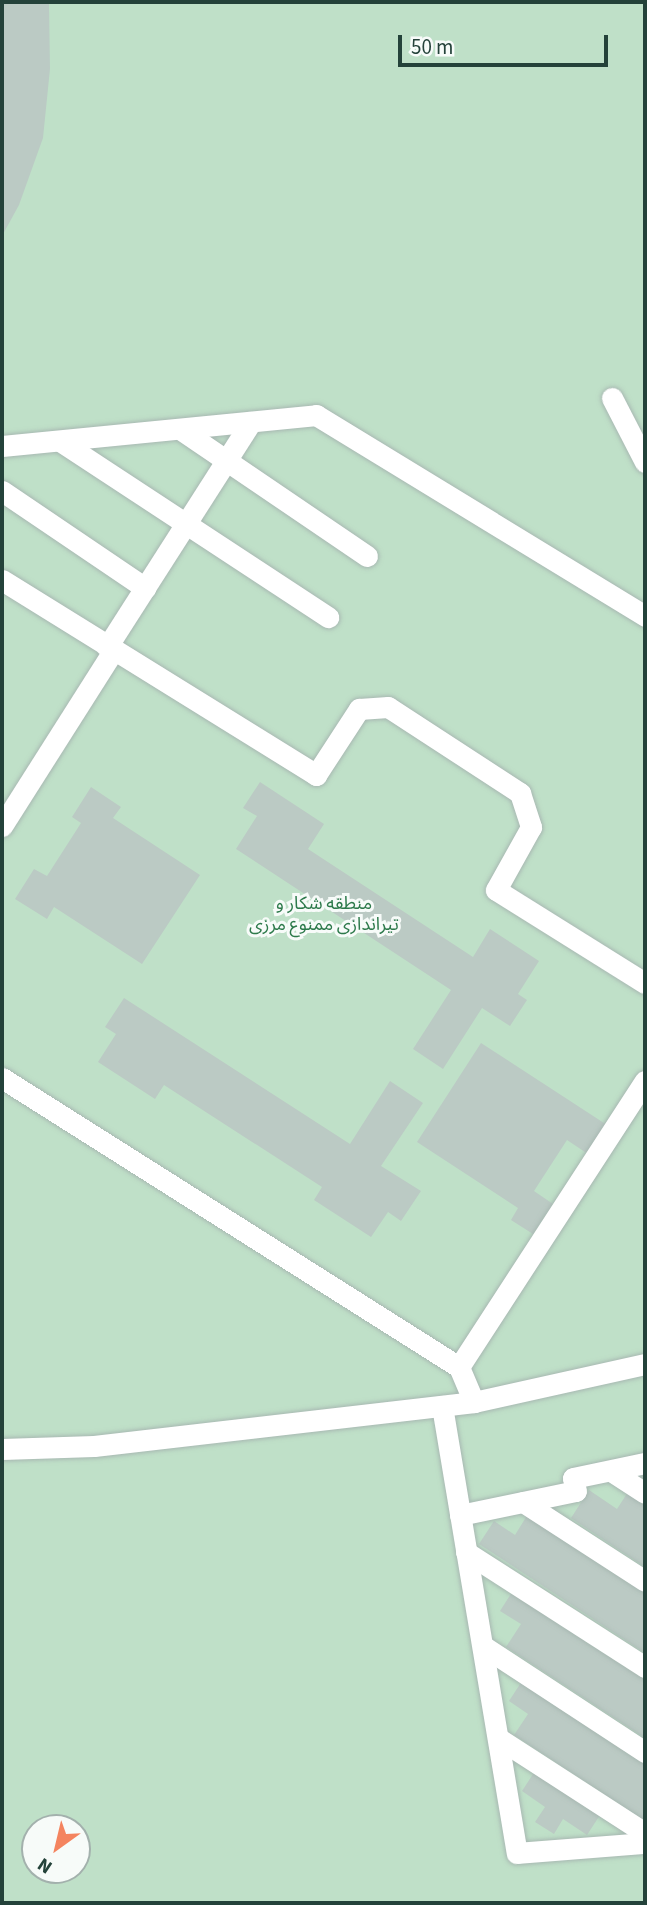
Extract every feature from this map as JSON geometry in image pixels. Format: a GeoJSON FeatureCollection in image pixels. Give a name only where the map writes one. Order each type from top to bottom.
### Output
{"type":"FeatureCollection","features":[{"type":"Feature","properties":{"kind":"lane"},"geometry":{"type":"LineString","coordinates":[[612,398],[645,462]]}},
{"type":"Feature","properties":{"kind":"lane"},"geometry":{"type":"LineString","coordinates":[[2,446],[316,415],[645,617]]}},
{"type":"Feature","properties":{"kind":"lane"},"geometry":{"type":"LineString","coordinates":[[2,825],[145,588],[251,422]]}},
{"type":"Feature","properties":{"kind":"lane"},"geometry":{"type":"LineString","coordinates":[[180,429],[367,556]]}},
{"type":"Feature","properties":{"kind":"lane"},"geometry":{"type":"LineString","coordinates":[[60,441],[185,526],[328,617]]}},
{"type":"Feature","properties":{"kind":"lane"},"geometry":{"type":"LineString","coordinates":[[2,491],[145,588]]}},
{"type":"Feature","properties":{"kind":"lane"},"geometry":{"type":"LineString","coordinates":[[2,580],[316,775],[359,709],[388,707],[520,793],[531,827],[496,890],[645,983]]}},
{"type":"Feature","properties":{"kind":"lane"},"geometry":{"type":"LineString","coordinates":[[2,1078],[458,1367],[474,1402]]}},
{"type":"Feature","properties":{"kind":"lane"},"geometry":{"type":"LineString","coordinates":[[458,1367],[645,1081]]}},
{"type":"Feature","properties":{"kind":"lane"},"geometry":{"type":"LineString","coordinates":[[2,1449],[94,1446],[474,1402],[645,1364]]}},
{"type":"Feature","properties":{"kind":"lane"},"geometry":{"type":"LineString","coordinates":[[442,1406],[517,1853],[645,1843]]}},
{"type":"Feature","properties":{"kind":"lane"},"geometry":{"type":"LineString","coordinates":[[460,1515],[576,1491],[573,1478],[645,1463]]}},
{"type":"Feature","properties":{"kind":"lane"},"geometry":{"type":"LineString","coordinates":[[611,1471],[645,1493]]}},
{"type":"Feature","properties":{"kind":"lane"},"geometry":{"type":"LineString","coordinates":[[523,1502],[645,1581]]}},
{"type":"Feature","properties":{"kind":"lane"},"geometry":{"type":"LineString","coordinates":[[466,1552],[645,1667]]}},
{"type":"Feature","properties":{"kind":"lane"},"geometry":{"type":"LineString","coordinates":[[483,1646],[645,1752]]}},
{"type":"Feature","properties":{"kind":"lane"},"geometry":{"type":"LineString","coordinates":[[498,1738],[645,1833]]}},
{"type":"Feature","properties":{"kind":"green space","name":"منطقه شکار و تیراندازی ممنوع مرزی"},"geometry":{"type":"Polygon","coordinates":[[[2,2],[645,2],[645,1903],[2,1903],[2,2]]]}},
{"type":"Feature","properties":{"kind":"building"},"geometry":{"type":"Polygon","coordinates":[[[2,2],[49,2],[50,69],[43,138],[19,205],[2,236],[2,2]]]}},
{"type":"Feature","properties":{"kind":"building"},"geometry":{"type":"Polygon","coordinates":[[[260,782],[324,824],[308,849],[473,957],[490,929],[539,961],[518,994],[527,1000],[510,1026],[482,1008],[443,1069],[413,1049],[451,990],[236,849],[257,816],[243,808],[260,782]]]}},
{"type":"Feature","properties":{"kind":"building"},"geometry":{"type":"Polygon","coordinates":[[[91,787],[121,807],[113,818],[200,875],[142,964],[54,907],[47,919],[15,899],[34,869],[47,876],[81,823],[72,817],[91,787]]]}},
{"type":"Feature","properties":{"kind":"building"},"geometry":{"type":"Polygon","coordinates":[[[124,998],[350,1144],[390,1081],[423,1103],[381,1166],[421,1191],[401,1221],[388,1212],[371,1237],[314,1200],[322,1187],[164,1085],[155,1099],[98,1062],[116,1034],[105,1027],[124,998]]]}},
{"type":"Feature","properties":{"kind":"building"},"geometry":{"type":"Polygon","coordinates":[[[481,1043],[607,1125],[588,1154],[567,1140],[534,1191],[553,1204],[533,1234],[511,1220],[518,1208],[417,1142],[481,1043]]]}},
{"type":"Feature","properties":{"kind":"building"},"geometry":{"type":"Polygon","coordinates":[[[589,1490],[617,1509],[628,1492],[645,1503],[645,1567],[571,1518],[589,1490]]]}},
{"type":"Feature","properties":{"kind":"building"},"geometry":{"type":"Polygon","coordinates":[[[528,1514],[645,1590],[645,1653],[479,1544],[494,1521],[515,1535],[528,1514]]]}},
{"type":"Feature","properties":{"kind":"building"},"geometry":{"type":"Polygon","coordinates":[[[514,1589],[645,1673],[645,1738],[506,1647],[521,1624],[500,1611],[514,1589]]]}},
{"type":"Feature","properties":{"kind":"building"},"geometry":{"type":"Polygon","coordinates":[[[524,1678],[645,1757],[645,1821],[514,1735],[528,1714],[509,1701],[524,1678]]]}},
{"type":"Feature","properties":{"kind":"building"},"geometry":{"type":"Polygon","coordinates":[[[535,1771],[600,1815],[587,1835],[563,1819],[554,1834],[535,1822],[545,1807],[522,1791],[535,1771]]]}}]}
